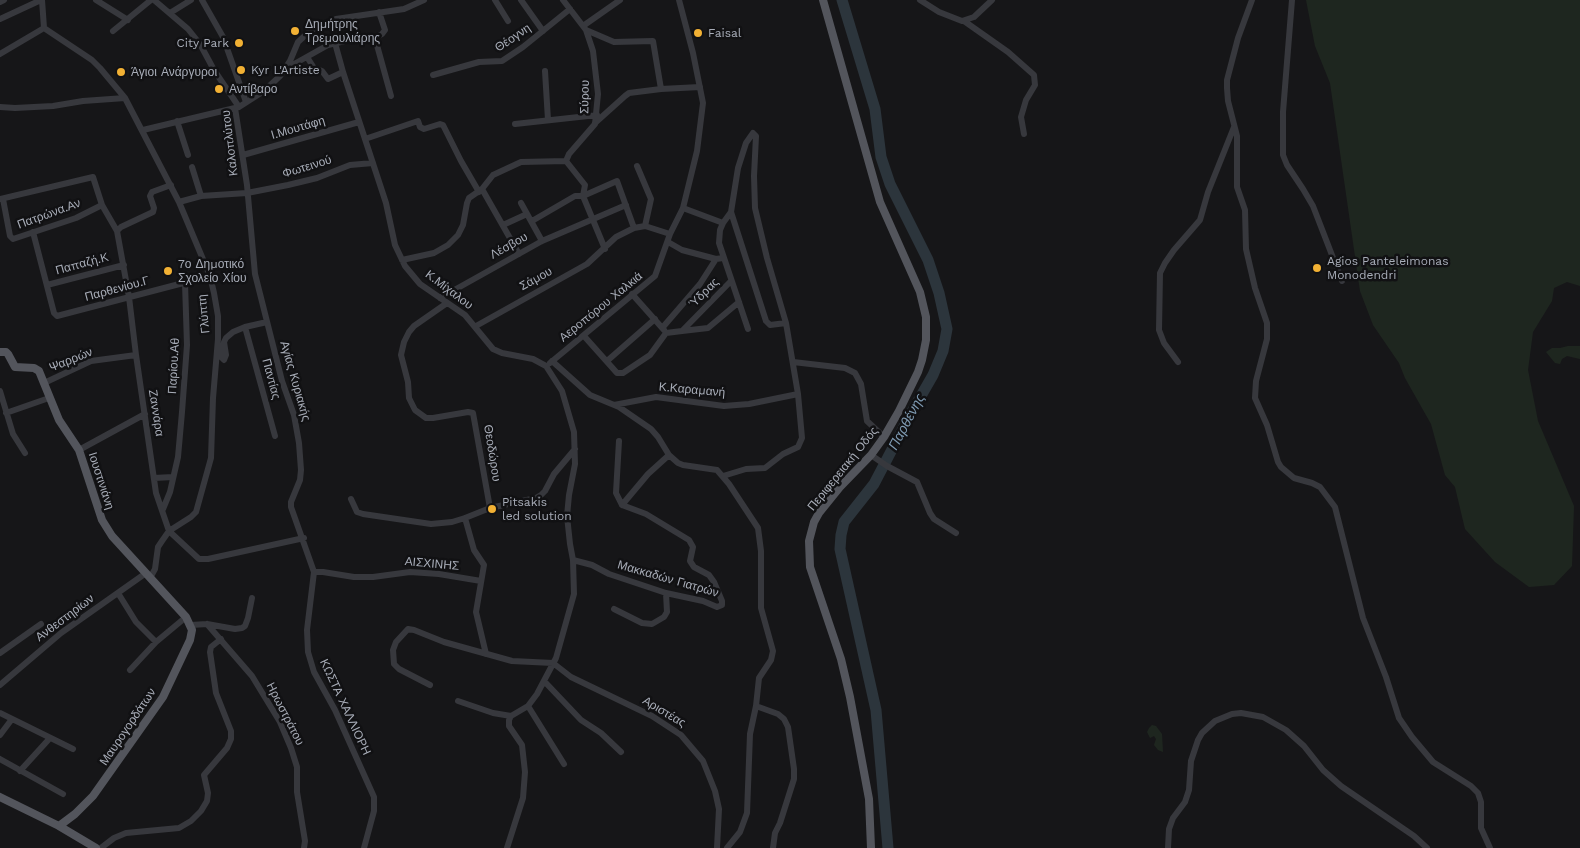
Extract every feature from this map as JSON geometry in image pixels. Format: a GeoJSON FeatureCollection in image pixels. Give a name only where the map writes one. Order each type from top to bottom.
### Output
{"type":"FeatureCollection","features":[{"type":"Feature","properties":{"kind":"main road","name":"Περιφερειακή Οδός"},"geometry":{"type":"LineString","coordinates":[[823,0],[880,202],[920,292],[926,317],[926,340],[918,372],[874,457],[831,498],[820,512],[811,532],[809,550],[813,577],[841,659],[850,697],[867,787],[871,848]]}},
{"type":"Feature","properties":{"kind":"main road","name":"Ιουστινιάνη"},"geometry":{"type":"LineString","coordinates":[[0,352],[6,352],[15,367],[37,369],[59,420],[79,450],[102,520],[112,536],[186,617],[191,625]]}},
{"type":"Feature","properties":{"kind":"main road","name":"Μαυρογορδάτων"},"geometry":{"type":"LineString","coordinates":[[59,826],[75,814],[93,796],[163,697],[190,640],[191,625]]}},
{"type":"Feature","properties":{"kind":"main road"},"geometry":{"type":"LineString","coordinates":[[0,797],[59,826],[96,848]]}},
{"type":"Feature","properties":{"kind":"street"},"geometry":{"type":"LineString","coordinates":[[0,19],[41,0],[44,28],[0,54]]}},
{"type":"Feature","properties":{"kind":"street"},"geometry":{"type":"LineString","coordinates":[[96,0],[128,20]]}},
{"type":"Feature","properties":{"kind":"street"},"geometry":{"type":"LineString","coordinates":[[112,31],[153,0]]}},
{"type":"Feature","properties":{"kind":"street","name":"Καλοπλύτου"},"geometry":{"type":"LineString","coordinates":[[153,0],[188,29],[200,44],[237,108],[247,193]]}},
{"type":"Feature","properties":{"kind":"street"},"geometry":{"type":"LineString","coordinates":[[170,13],[191,0]]}},
{"type":"Feature","properties":{"kind":"street"},"geometry":{"type":"LineString","coordinates":[[202,0],[223,37],[246,102]]}},
{"type":"Feature","properties":{"kind":"street"},"geometry":{"type":"LineString","coordinates":[[144,130],[237,108],[264,91],[280,76],[286,68],[298,42],[311,30],[336,19],[404,9],[424,0]]}},
{"type":"Feature","properties":{"kind":"street"},"geometry":{"type":"LineString","coordinates":[[495,0],[508,21]]}},
{"type":"Feature","properties":{"kind":"street"},"geometry":{"type":"LineString","coordinates":[[521,0],[543,31]]}},
{"type":"Feature","properties":{"kind":"street"},"geometry":{"type":"LineString","coordinates":[[563,0],[584,28],[614,42],[654,40],[661,89]]}},
{"type":"Feature","properties":{"kind":"street"},"geometry":{"type":"LineString","coordinates":[[584,28],[620,0]]}},
{"type":"Feature","properties":{"kind":"street","name":"Αεροπόρου Χαλκιά"},"geometry":{"type":"LineString","coordinates":[[546,366],[656,276],[670,234],[683,208],[697,151],[703,104],[679,0]]}},
{"type":"Feature","properties":{"kind":"street"},"geometry":{"type":"LineString","coordinates":[[920,0],[955,20],[964,21],[1008,52],[1034,75],[1035,84],[1026,100],[1021,117],[1024,134]]}},
{"type":"Feature","properties":{"kind":"street"},"geometry":{"type":"LineString","coordinates":[[964,21],[978,13],[992,0]]}},
{"type":"Feature","properties":{"kind":"street"},"geometry":{"type":"LineString","coordinates":[[1252,0],[1238,38],[1227,80],[1228,101],[1235,126],[1238,157],[1237,188],[1245,210],[1246,249],[1266,323],[1267,339],[1256,380],[1256,398],[1271,435],[1278,462],[1289,475],[1316,485],[1331,500],[1337,514],[1363,618],[1400,718],[1412,737],[1433,762],[1471,786],[1478,793],[1481,802],[1481,828],[1490,848]]}},
{"type":"Feature","properties":{"kind":"street"},"geometry":{"type":"LineString","coordinates":[[1292,0],[1282,112],[1283,155],[1287,166],[1313,206],[1342,281]]}},
{"type":"Feature","properties":{"kind":"street","name":"Θέογνη"},"geometry":{"type":"LineString","coordinates":[[433,75],[478,62],[502,61],[523,47],[570,9]]}},
{"type":"Feature","properties":{"kind":"street"},"geometry":{"type":"LineString","coordinates":[[286,68],[335,44],[375,38],[382,34],[385,30],[379,12]]}},
{"type":"Feature","properties":{"kind":"street","name":"Γλύπτη"},"geometry":{"type":"LineString","coordinates":[[44,28],[92,60],[125,98],[144,130],[171,185],[210,276],[216,305],[218,338],[211,458],[196,512],[169,530]]}},
{"type":"Feature","properties":{"kind":"street","name":"Σύρου"},"geometry":{"type":"LineString","coordinates":[[566,161],[569,154],[594,124],[597,115],[596,65],[584,28]]}},
{"type":"Feature","properties":{"kind":"street"},"geometry":{"type":"LineString","coordinates":[[375,38],[391,96]]}},
{"type":"Feature","properties":{"kind":"street","name":"Κ.Μίχαλου"},"geometry":{"type":"LineString","coordinates":[[335,44],[342,72],[386,203],[394,241],[402,260],[420,284],[465,315],[493,349],[533,359],[546,366]]}},
{"type":"Feature","properties":{"kind":"street"},"geometry":{"type":"LineString","coordinates":[[307,57],[312,66],[322,72],[328,79],[342,72]]}},
{"type":"Feature","properties":{"kind":"street"},"geometry":{"type":"LineString","coordinates":[[545,71],[548,120]]}},
{"type":"Feature","properties":{"kind":"street"},"geometry":{"type":"LineString","coordinates":[[594,124],[625,96],[636,92],[700,87]]}},
{"type":"Feature","properties":{"kind":"street"},"geometry":{"type":"LineString","coordinates":[[0,107],[53,106],[83,100],[125,98]]}},
{"type":"Feature","properties":{"kind":"street"},"geometry":{"type":"LineString","coordinates":[[515,124],[597,115]]}},
{"type":"Feature","properties":{"kind":"street"},"geometry":{"type":"LineString","coordinates":[[365,139],[418,121],[424,129],[444,124],[460,160],[481,190],[519,254]]}},
{"type":"Feature","properties":{"kind":"street"},"geometry":{"type":"LineString","coordinates":[[177,122],[188,156]]}},
{"type":"Feature","properties":{"kind":"street","name":"Ι.Μουτάφη"},"geometry":{"type":"LineString","coordinates":[[243,155],[359,122]]}},
{"type":"Feature","properties":{"kind":"street"},"geometry":{"type":"LineString","coordinates":[[1178,362],[1164,343],[1159,330],[1160,274],[1165,262],[1200,220],[1208,192],[1235,126]]}},
{"type":"Feature","properties":{"kind":"street"},"geometry":{"type":"LineString","coordinates":[[723,476],[746,469],[766,468],[783,454],[798,447],[802,438],[798,394],[786,323],[755,208],[756,136],[753,133],[746,143],[738,168],[731,212],[766,321],[770,325],[786,323]]}},
{"type":"Feature","properties":{"kind":"street"},"geometry":{"type":"LineString","coordinates":[[402,260],[434,253],[448,245],[458,235],[463,225],[466,203],[469,198],[481,190],[493,175],[521,162],[566,161],[585,185],[583,196],[605,249]]}},
{"type":"Feature","properties":{"kind":"street","name":"Φωτεινού"},"geometry":{"type":"LineString","coordinates":[[179,202],[201,196],[247,193],[317,178],[350,165],[373,163]]}},
{"type":"Feature","properties":{"kind":"street"},"geometry":{"type":"LineString","coordinates":[[637,166],[651,199],[645,226]]}},
{"type":"Feature","properties":{"kind":"street"},"geometry":{"type":"LineString","coordinates":[[192,167],[201,196]]}},
{"type":"Feature","properties":{"kind":"street","name":"Ζαννάρα"},"geometry":{"type":"LineString","coordinates":[[1,199],[93,177],[102,205],[117,231],[129,297],[156,493],[169,530]]}},
{"type":"Feature","properties":{"kind":"street"},"geometry":{"type":"LineString","coordinates":[[532,221],[570,199],[583,196],[617,181],[634,228],[645,226],[670,234]]}},
{"type":"Feature","properties":{"kind":"street"},"geometry":{"type":"LineString","coordinates":[[117,231],[121,227],[153,212],[154,208],[150,196],[152,192],[171,185]]}},
{"type":"Feature","properties":{"kind":"street","name":"Αγίας Κυριακής"},"geometry":{"type":"LineString","coordinates":[[247,193],[253,265],[298,436],[301,470],[298,488],[291,502],[291,507],[304,538],[314,572]]}},
{"type":"Feature","properties":{"kind":"street","name":"Πατρώνα.Αν"},"geometry":{"type":"LineString","coordinates":[[1,199],[11,238],[76,218],[102,205]]}},
{"type":"Feature","properties":{"kind":"street"},"geometry":{"type":"LineString","coordinates":[[521,203],[542,241]]}},
{"type":"Feature","properties":{"kind":"street","name":"Λέσβου"},"geometry":{"type":"LineString","coordinates":[[440,298],[542,241],[626,205]]}},
{"type":"Feature","properties":{"kind":"street"},"geometry":{"type":"LineString","coordinates":[[683,208],[723,223],[731,212]]}},
{"type":"Feature","properties":{"kind":"street"},"geometry":{"type":"LineString","coordinates":[[503,226],[527,214]]}},
{"type":"Feature","properties":{"kind":"street","name":"Ύδρας"},"geometry":{"type":"LineString","coordinates":[[682,331],[731,282],[720,258],[719,237],[723,223]]}},
{"type":"Feature","properties":{"kind":"street","name":"Σάμου"},"geometry":{"type":"LineString","coordinates":[[476,326],[587,264],[616,237],[634,228]]}},
{"type":"Feature","properties":{"kind":"street"},"geometry":{"type":"LineString","coordinates":[[33,232],[47,285]]}},
{"type":"Feature","properties":{"kind":"street"},"geometry":{"type":"LineString","coordinates":[[584,336],[617,373],[622,373],[650,355],[665,330],[720,258],[682,250],[668,242]]}},
{"type":"Feature","properties":{"kind":"street","name":"Παπαζή.Κ"},"geometry":{"type":"LineString","coordinates":[[47,285],[124,264]]}},
{"type":"Feature","properties":{"kind":"street","name":"Παρθενίου.Γ"},"geometry":{"type":"LineString","coordinates":[[47,285],[54,313],[59,316],[210,276]]}},
{"type":"Feature","properties":{"kind":"street"},"geometry":{"type":"LineString","coordinates":[[731,282],[748,330]]}},
{"type":"Feature","properties":{"kind":"street","name":"Παρίου.Αθ"},"geometry":{"type":"LineString","coordinates":[[163,509],[173,478],[182,421],[187,345],[185,283]]}},
{"type":"Feature","properties":{"kind":"street"},"geometry":{"type":"LineString","coordinates":[[632,294],[665,330],[682,331],[708,328],[739,302]]}},
{"type":"Feature","properties":{"kind":"street","name":"Θεοδώρου"},"geometry":{"type":"LineString","coordinates":[[446,303],[414,326],[408,332],[404,342],[401,356],[408,382],[409,398],[414,410],[426,418],[468,412],[473,413],[490,508]]}},
{"type":"Feature","properties":{"kind":"street"},"geometry":{"type":"LineString","coordinates":[[607,361],[655,319]]}},
{"type":"Feature","properties":{"kind":"street"},"geometry":{"type":"LineString","coordinates":[[218,338],[224,360],[226,356],[224,340],[233,332],[267,322]]}},
{"type":"Feature","properties":{"kind":"street","name":"Παντίας"},"geometry":{"type":"LineString","coordinates":[[245,327],[275,436]]}},
{"type":"Feature","properties":{"kind":"street","name":"Ψαρρών"},"geometry":{"type":"LineString","coordinates":[[44,383],[91,361],[136,355]]}},
{"type":"Feature","properties":{"kind":"street"},"geometry":{"type":"LineString","coordinates":[[552,360],[590,395],[625,410],[651,429],[674,460],[684,465],[714,469],[723,476],[754,520],[759,531],[761,608],[773,651],[771,660],[759,678],[750,734],[746,816],[740,832],[728,848]]}},
{"type":"Feature","properties":{"kind":"street"},"geometry":{"type":"LineString","coordinates":[[793,362],[845,368],[855,373],[861,384],[867,421],[884,437]]}},
{"type":"Feature","properties":{"kind":"street"},"geometry":{"type":"LineString","coordinates":[[507,848],[523,798],[525,772],[522,745],[509,726],[509,720],[511,716],[528,706],[544,681],[553,663],[574,594],[574,560],[570,544],[567,507],[576,464],[575,449],[569,411],[562,391],[546,366]]}},
{"type":"Feature","properties":{"kind":"street"},"geometry":{"type":"LineString","coordinates":[[0,391],[12,434],[24,453]]}},
{"type":"Feature","properties":{"kind":"street","name":"Κ.Καραμανή"},"geometry":{"type":"LineString","coordinates":[[614,405],[656,397],[724,406],[749,404],[798,394]]}},
{"type":"Feature","properties":{"kind":"street"},"geometry":{"type":"LineString","coordinates":[[6,413],[49,398]]}},
{"type":"Feature","properties":{"kind":"street"},"geometry":{"type":"LineString","coordinates":[[79,450],[145,414]]}},
{"type":"Feature","properties":{"kind":"street"},"geometry":{"type":"LineString","coordinates":[[619,441],[616,493],[622,505],[648,474],[669,455]]}},
{"type":"Feature","properties":{"kind":"street"},"geometry":{"type":"LineString","coordinates":[[352,499],[357,512],[363,514],[431,524],[444,523],[465,518],[490,508],[536,498],[545,492],[554,474],[575,449]]}},
{"type":"Feature","properties":{"kind":"street"},"geometry":{"type":"LineString","coordinates":[[874,457],[917,482],[930,513],[934,518],[956,533]]}},
{"type":"Feature","properties":{"kind":"street"},"geometry":{"type":"LineString","coordinates":[[154,478],[173,478]]}},
{"type":"Feature","properties":{"kind":"street","name":"Μακκαδών Γιατρών"},"geometry":{"type":"LineString","coordinates":[[574,560],[587,563],[609,574],[666,593],[703,601],[717,607],[722,604],[714,582],[709,575],[691,564],[693,547],[689,540],[646,514],[622,505]]}},
{"type":"Feature","properties":{"kind":"street","name":"ΑΙΣΧΙΝΗΣ"},"geometry":{"type":"LineString","coordinates":[[314,572],[354,577],[373,577],[410,572],[439,574],[482,581],[484,565],[474,550],[465,518]]}},
{"type":"Feature","properties":{"kind":"street"},"geometry":{"type":"LineString","coordinates":[[148,575],[156,569],[158,547],[169,530],[199,559],[208,559],[304,538]]}},
{"type":"Feature","properties":{"kind":"street","name":"ΚΩΣΤΑ ΧΑΛΛΙΟΡΗ"},"geometry":{"type":"LineString","coordinates":[[314,572],[307,630],[308,652],[314,672],[335,710],[374,798],[374,811],[364,848]]}},
{"type":"Feature","properties":{"kind":"street","name":"Ανθεστηρίων"},"geometry":{"type":"LineString","coordinates":[[0,685],[61,633],[118,593],[148,575]]}},
{"type":"Feature","properties":{"kind":"street"},"geometry":{"type":"LineString","coordinates":[[482,581],[476,612],[486,654]]}},
{"type":"Feature","properties":{"kind":"street"},"geometry":{"type":"LineString","coordinates":[[118,593],[136,622],[156,642]]}},
{"type":"Feature","properties":{"kind":"street"},"geometry":{"type":"LineString","coordinates":[[614,609],[642,624],[652,624],[664,617],[666,612],[666,593]]}},
{"type":"Feature","properties":{"kind":"street"},"geometry":{"type":"LineString","coordinates":[[191,625],[207,624],[235,629],[245,626],[252,598]]}},
{"type":"Feature","properties":{"kind":"street"},"geometry":{"type":"LineString","coordinates":[[130,670],[156,642],[186,617]]}},
{"type":"Feature","properties":{"kind":"street"},"geometry":{"type":"LineString","coordinates":[[0,653],[41,624]]}},
{"type":"Feature","properties":{"kind":"street","name":"Ηρωστράτου"},"geometry":{"type":"LineString","coordinates":[[207,624],[252,676],[280,722],[292,748],[297,767],[297,792],[305,841],[304,848]]}},
{"type":"Feature","properties":{"kind":"street"},"geometry":{"type":"LineString","coordinates":[[430,685],[399,670],[394,664],[393,650],[396,642],[405,631],[414,630],[444,642],[512,661],[553,663]]}},
{"type":"Feature","properties":{"kind":"street"},"geometry":{"type":"LineString","coordinates":[[102,848],[120,835],[179,828],[191,821],[201,811],[207,801],[208,793],[204,779],[206,772],[228,748],[231,739],[231,731],[216,693],[212,672],[210,649],[221,638]]}},
{"type":"Feature","properties":{"kind":"street","name":"Αριστέας"},"geometry":{"type":"LineString","coordinates":[[553,663],[571,677],[652,716],[681,735],[703,761],[714,786],[719,809],[717,848]]}},
{"type":"Feature","properties":{"kind":"street"},"geometry":{"type":"LineString","coordinates":[[544,681],[581,720],[601,733],[621,752]]}},
{"type":"Feature","properties":{"kind":"street"},"geometry":{"type":"LineString","coordinates":[[458,700],[493,713],[511,716]]}},
{"type":"Feature","properties":{"kind":"street"},"geometry":{"type":"LineString","coordinates":[[528,706],[564,764]]}},
{"type":"Feature","properties":{"kind":"street"},"geometry":{"type":"LineString","coordinates":[[756,706],[778,714],[786,721],[794,769],[794,779],[775,834],[773,848]]}},
{"type":"Feature","properties":{"kind":"street"},"geometry":{"type":"LineString","coordinates":[[0,713],[72,749]]}},
{"type":"Feature","properties":{"kind":"street"},"geometry":{"type":"LineString","coordinates":[[1168,848],[1169,829],[1173,818],[1185,802],[1189,790],[1191,761],[1198,740],[1202,733],[1215,721],[1232,714],[1241,713],[1263,717],[1286,730],[1304,746],[1323,770],[1340,786],[1414,836],[1427,848]]}},
{"type":"Feature","properties":{"kind":"street"},"geometry":{"type":"LineString","coordinates":[[0,735],[12,719]]}},
{"type":"Feature","properties":{"kind":"street"},"geometry":{"type":"LineString","coordinates":[[20,771],[50,738]]}},
{"type":"Feature","properties":{"kind":"street"},"geometry":{"type":"LineString","coordinates":[[0,759],[63,794]]}},
{"type":"Feature","properties":{"kind":"shaded area"},"geometry":{"type":"Polygon","coordinates":[[[1306,0],[1580,0],[1580,286],[1567,282],[1554,288],[1552,301],[1533,332],[1528,370],[1538,421],[1574,506],[1572,566],[1554,585],[1529,587],[1495,562],[1465,529],[1455,487],[1445,475],[1431,424],[1405,378],[1399,363],[1373,325],[1360,291],[1330,83],[1315,46],[1306,0]]]}},
{"type":"Feature","properties":{"kind":"shaded area"},"geometry":{"type":"Polygon","coordinates":[[[1580,346],[1580,359],[1567,356],[1562,359],[1560,364],[1555,363],[1546,352],[1552,348],[1580,346]]]}},
{"type":"Feature","properties":{"kind":"shaded area"},"geometry":{"type":"Polygon","coordinates":[[[1152,725],[1156,726],[1162,734],[1163,752],[1154,745],[1156,739],[1154,736],[1150,738],[1147,732],[1152,725]]]}},
{"type":"Feature","properties":{"kind":"waterway","name":"Παρθένης"},"geometry":{"type":"LineString","coordinates":[[842,0],[875,109],[881,157],[890,184],[928,260],[939,293],[947,329],[943,351],[933,375],[874,484],[844,522],[841,535],[840,549],[876,710],[888,848]]}},
{"type":"Feature","properties":{"kind":"place","name":"Δημήτρης Τρεμουλιάρης"},"geometry":{"type":"Point","coordinates":[295,31]}},
{"type":"Feature","properties":{"kind":"place","name":"Faisal"},"geometry":{"type":"Point","coordinates":[698,33]}},
{"type":"Feature","properties":{"kind":"place","name":"City Park"},"geometry":{"type":"Point","coordinates":[239,43]}},
{"type":"Feature","properties":{"kind":"place","name":"Kyr L'Artiste"},"geometry":{"type":"Point","coordinates":[241,70]}},
{"type":"Feature","properties":{"kind":"place","name":"Άγιοι Ανάργυροι"},"geometry":{"type":"Point","coordinates":[121,72]}},
{"type":"Feature","properties":{"kind":"place","name":"Αντίβαρο"},"geometry":{"type":"Point","coordinates":[219,89]}},
{"type":"Feature","properties":{"kind":"place","name":"Agios Panteleimonas Monodendri"},"geometry":{"type":"Point","coordinates":[1317,268]}},
{"type":"Feature","properties":{"kind":"place","name":"7ο Δημοτικό Σχολείο Χίου"},"geometry":{"type":"Point","coordinates":[168,271]}},
{"type":"Feature","properties":{"kind":"place","name":"Pitsakis led solution"},"geometry":{"type":"Point","coordinates":[492,509]}}]}
